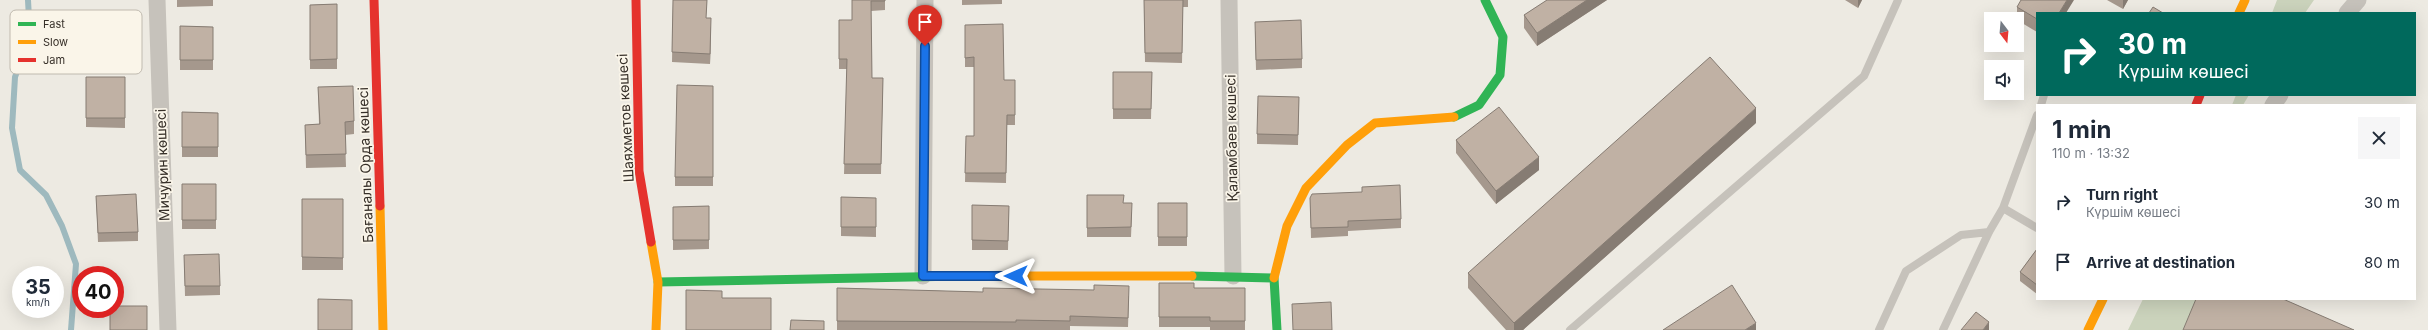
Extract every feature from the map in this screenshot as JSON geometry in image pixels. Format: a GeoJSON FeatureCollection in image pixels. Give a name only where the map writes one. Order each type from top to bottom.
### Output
{"type":"FeatureCollection","features":[{"type":"Feature","properties":{"kind":"street","name":"Мичурин көшесі"},"geometry":{"type":"LineString","coordinates":[[157,0],[168,330]]}},
{"type":"Feature","properties":{"kind":"street","name":"Бағаналы Орда көшесі"},"geometry":{"type":"LineString","coordinates":[[374,0],[383,330]]}},
{"type":"Feature","properties":{"kind":"street","name":"Шаяхметов көшесі"},"geometry":{"type":"LineString","coordinates":[[636,0],[639,171],[658,282],[656,330]]}},
{"type":"Feature","properties":{"kind":"street"},"geometry":{"type":"LineString","coordinates":[[923,276],[925,0]]}},
{"type":"Feature","properties":{"kind":"street","name":"Қаламбаев көшесі"},"geometry":{"type":"LineString","coordinates":[[1229,0],[1233,276]]}},
{"type":"Feature","properties":{"kind":"street"},"geometry":{"type":"LineString","coordinates":[[1277,330],[1274,278],[1287,226],[1306,188],[1347,145],[1375,123],[1452,118],[1479,105],[1500,75],[1503,37],[1485,0]]}},
{"type":"Feature","properties":{"kind":"street"},"geometry":{"type":"LineString","coordinates":[[2239,12],[2245,0]]}},
{"type":"Feature","properties":{"kind":"street"},"geometry":{"type":"LineString","coordinates":[[2348,12],[2358,0]]}},
{"type":"Feature","properties":{"kind":"street"},"geometry":{"type":"LineString","coordinates":[[658,282],[923,276],[1233,276],[1274,278]]}},
{"type":"Feature","properties":{"kind":"street"},"geometry":{"type":"LineString","coordinates":[[2088,330],[2103,300]]}},
{"type":"Feature","properties":{"kind":"lane"},"geometry":{"type":"LineString","coordinates":[[1570,330],[1864,76],[1898,0]]}},
{"type":"Feature","properties":{"kind":"lane"},"geometry":{"type":"LineString","coordinates":[[1943,330],[1989,232],[2003,208],[2036,118]]}},
{"type":"Feature","properties":{"kind":"lane"},"geometry":{"type":"LineString","coordinates":[[2003,208],[2036,227]]}},
{"type":"Feature","properties":{"kind":"lane"},"geometry":{"type":"LineString","coordinates":[[1879,330],[1906,271],[1961,235],[1989,232]]}},
{"type":"Feature","properties":{"kind":"green space"},"geometry":{"type":"Polygon","coordinates":[[[2277,0],[2314,0],[2306,12],[2272,12],[2277,0]]]}},
{"type":"Feature","properties":{"kind":"green space"},"geometry":{"type":"Polygon","coordinates":[[[2236,96],[2248,96],[2244,104],[2232,104],[2236,96]]]}},
{"type":"Feature","properties":{"kind":"green space"},"geometry":{"type":"Polygon","coordinates":[[[2143,300],[2203,300],[2189,330],[2128,330],[2143,300]]]}},
{"type":"Feature","properties":{"kind":"building"},"geometry":{"type":"Polygon","coordinates":[[[673,0],[707,0],[706,18],[711,18],[710,54],[672,52],[673,0]]]}},
{"type":"Feature","properties":{"kind":"building"},"geometry":{"type":"Polygon","coordinates":[[[852,0],[885,0],[871,1],[872,78],[883,78],[881,164],[844,164],[847,59],[839,59],[839,20],[852,20],[852,0]]]}},
{"type":"Feature","properties":{"kind":"building"},"geometry":{"type":"Polygon","coordinates":[[[1144,0],[1183,0],[1182,53],[1145,53],[1144,0]]]}},
{"type":"Feature","properties":{"kind":"building"},"geometry":{"type":"Polygon","coordinates":[[[1547,0],[1587,0],[1537,33],[1524,15],[1547,0]]]}},
{"type":"Feature","properties":{"kind":"building"},"geometry":{"type":"Polygon","coordinates":[[[2021,0],[2067,0],[2060,12],[2036,12],[2036,18],[2017,7],[2021,0]]]}},
{"type":"Feature","properties":{"kind":"building"},"geometry":{"type":"Polygon","coordinates":[[[337,4],[337,59],[310,60],[310,5],[337,4]]]}},
{"type":"Feature","properties":{"kind":"building"},"geometry":{"type":"Polygon","coordinates":[[[2153,7],[2161,12],[2150,12],[2153,7]]]}},
{"type":"Feature","properties":{"kind":"building"},"geometry":{"type":"Polygon","coordinates":[[[1301,20],[1302,59],[1256,60],[1255,22],[1301,20]]]}},
{"type":"Feature","properties":{"kind":"building"},"geometry":{"type":"Polygon","coordinates":[[[1003,24],[1004,80],[1015,80],[1015,115],[1007,115],[1006,173],[965,173],[966,136],[974,136],[974,57],[965,58],[965,25],[1003,24]]]}},
{"type":"Feature","properties":{"kind":"building"},"geometry":{"type":"Polygon","coordinates":[[[180,26],[213,27],[213,60],[180,60],[180,26]]]}},
{"type":"Feature","properties":{"kind":"building"},"geometry":{"type":"Polygon","coordinates":[[[1710,57],[1756,108],[1514,323],[1468,273],[1710,57]]]}},
{"type":"Feature","properties":{"kind":"building"},"geometry":{"type":"Polygon","coordinates":[[[1113,72],[1152,72],[1151,109],[1113,109],[1113,72]]]}},
{"type":"Feature","properties":{"kind":"building"},"geometry":{"type":"Polygon","coordinates":[[[86,77],[125,77],[125,118],[86,118],[86,77]]]}},
{"type":"Feature","properties":{"kind":"building"},"geometry":{"type":"Polygon","coordinates":[[[677,85],[713,86],[713,177],[675,177],[677,85]]]}},
{"type":"Feature","properties":{"kind":"building"},"geometry":{"type":"Polygon","coordinates":[[[353,86],[354,121],[345,122],[346,154],[306,155],[305,125],[320,124],[318,87],[353,86]]]}},
{"type":"Feature","properties":{"kind":"building"},"geometry":{"type":"Polygon","coordinates":[[[1258,96],[1299,97],[1298,135],[1257,134],[1258,96]]]}},
{"type":"Feature","properties":{"kind":"building"},"geometry":{"type":"Polygon","coordinates":[[[1499,107],[1539,157],[1496,191],[1456,140],[1499,107]]]}},
{"type":"Feature","properties":{"kind":"building"},"geometry":{"type":"Polygon","coordinates":[[[182,112],[218,113],[218,147],[182,147],[182,112]]]}},
{"type":"Feature","properties":{"kind":"building"},"geometry":{"type":"Polygon","coordinates":[[[182,184],[216,184],[216,220],[182,220],[182,184]]]}},
{"type":"Feature","properties":{"kind":"building"},"geometry":{"type":"Polygon","coordinates":[[[1400,185],[1401,219],[1348,221],[1348,227],[1311,228],[1310,198],[1312,194],[1362,192],[1362,187],[1400,185]]]}},
{"type":"Feature","properties":{"kind":"building"},"geometry":{"type":"Polygon","coordinates":[[[136,194],[138,232],[98,233],[96,196],[136,194]]]}},
{"type":"Feature","properties":{"kind":"building"},"geometry":{"type":"Polygon","coordinates":[[[1087,195],[1124,195],[1123,203],[1132,203],[1131,227],[1087,228],[1087,195]]]}},
{"type":"Feature","properties":{"kind":"building"},"geometry":{"type":"Polygon","coordinates":[[[841,197],[876,198],[876,227],[841,227],[841,197]]]}},
{"type":"Feature","properties":{"kind":"building"},"geometry":{"type":"Polygon","coordinates":[[[302,199],[343,199],[343,258],[302,257],[302,199]]]}},
{"type":"Feature","properties":{"kind":"building"},"geometry":{"type":"Polygon","coordinates":[[[1158,203],[1187,203],[1187,237],[1158,237],[1158,203]]]}},
{"type":"Feature","properties":{"kind":"building"},"geometry":{"type":"Polygon","coordinates":[[[972,205],[1009,206],[1008,241],[972,240],[972,205]]]}},
{"type":"Feature","properties":{"kind":"building"},"geometry":{"type":"Polygon","coordinates":[[[709,206],[709,240],[673,240],[673,207],[709,206]]]}},
{"type":"Feature","properties":{"kind":"building"},"geometry":{"type":"Polygon","coordinates":[[[2036,250],[2036,284],[2020,272],[2036,250]]]}},
{"type":"Feature","properties":{"kind":"building"},"geometry":{"type":"Polygon","coordinates":[[[219,254],[220,286],[185,286],[184,255],[219,254]]]}},
{"type":"Feature","properties":{"kind":"building"},"geometry":{"type":"Polygon","coordinates":[[[1159,283],[1194,283],[1194,288],[1245,288],[1245,321],[1210,321],[1210,317],[1159,317],[1159,283]]]}},
{"type":"Feature","properties":{"kind":"building"},"geometry":{"type":"Polygon","coordinates":[[[1094,285],[1129,286],[1128,318],[1070,316],[1070,321],[1016,320],[1016,322],[837,321],[837,288],[983,292],[983,288],[1094,290],[1094,285]]]}},
{"type":"Feature","properties":{"kind":"building"},"geometry":{"type":"Polygon","coordinates":[[[1732,285],[1756,323],[1745,330],[1663,330],[1732,285]]]}},
{"type":"Feature","properties":{"kind":"building"},"geometry":{"type":"Polygon","coordinates":[[[686,290],[722,291],[722,298],[771,298],[771,330],[686,330],[686,290]]]}},
{"type":"Feature","properties":{"kind":"building"},"geometry":{"type":"Polygon","coordinates":[[[318,299],[352,300],[352,330],[318,330],[318,299]]]}},
{"type":"Feature","properties":{"kind":"building"},"geometry":{"type":"Polygon","coordinates":[[[2196,300],[2285,300],[2354,330],[2183,330],[2196,300]]]}},
{"type":"Feature","properties":{"kind":"building"},"geometry":{"type":"Polygon","coordinates":[[[1331,302],[1332,330],[1293,330],[1292,304],[1331,302]]]}},
{"type":"Feature","properties":{"kind":"building"},"geometry":{"type":"Polygon","coordinates":[[[124,306],[147,306],[147,330],[110,330],[110,318],[124,318],[124,306]]]}},
{"type":"Feature","properties":{"kind":"building"},"geometry":{"type":"Polygon","coordinates":[[[1976,312],[1989,322],[1983,330],[1961,330],[1976,312]]]}},
{"type":"Feature","properties":{"kind":"building"},"geometry":{"type":"Polygon","coordinates":[[[791,320],[824,321],[824,330],[790,330],[791,320]]]}},
{"type":"Feature","properties":{"kind":"waterway"},"geometry":{"type":"LineString","coordinates":[[28,0],[29,10]]}},
{"type":"Feature","properties":{"kind":"waterway"},"geometry":{"type":"LineString","coordinates":[[16,74],[12,128],[20,170],[46,195],[62,226],[76,264],[71,330]]}},
{"type":"Feature","properties":{"kind":"traffic: fast"},"geometry":{"type":"LineString","coordinates":[[1454,117],[1479,105],[1500,75],[1503,37],[1485,0]]}},
{"type":"Feature","properties":{"kind":"traffic: fast"},"geometry":{"type":"LineString","coordinates":[[658,282],[960,276]]}},
{"type":"Feature","properties":{"kind":"traffic: fast"},"geometry":{"type":"LineString","coordinates":[[1192,276],[1274,278],[1277,330]]}},
{"type":"Feature","properties":{"kind":"traffic: slow"},"geometry":{"type":"LineString","coordinates":[[2239,12],[2245,0]]}},
{"type":"Feature","properties":{"kind":"traffic: slow"},"geometry":{"type":"LineString","coordinates":[[1274,278],[1287,226],[1306,188],[1347,145],[1375,123],[1454,117]]}},
{"type":"Feature","properties":{"kind":"traffic: slow"},"geometry":{"type":"LineString","coordinates":[[380,206],[383,330]]}},
{"type":"Feature","properties":{"kind":"traffic: slow"},"geometry":{"type":"LineString","coordinates":[[651,242],[658,282],[656,330]]}},
{"type":"Feature","properties":{"kind":"traffic: slow"},"geometry":{"type":"LineString","coordinates":[[960,276],[1192,276]]}},
{"type":"Feature","properties":{"kind":"traffic: slow"},"geometry":{"type":"LineString","coordinates":[[2088,330],[2103,300]]}},
{"type":"Feature","properties":{"kind":"traffic: jam"},"geometry":{"type":"LineString","coordinates":[[374,0],[380,206]]}},
{"type":"Feature","properties":{"kind":"traffic: jam"},"geometry":{"type":"LineString","coordinates":[[636,0],[639,171],[651,242]]}},
{"type":"Feature","properties":{"kind":"traffic: jam"},"geometry":{"type":"LineString","coordinates":[[2196,104],[2200,96]]}},
{"type":"Feature","properties":{"kind":"route"},"geometry":{"type":"LineString","coordinates":[[925,46],[923,276],[1016,276]]}}]}
